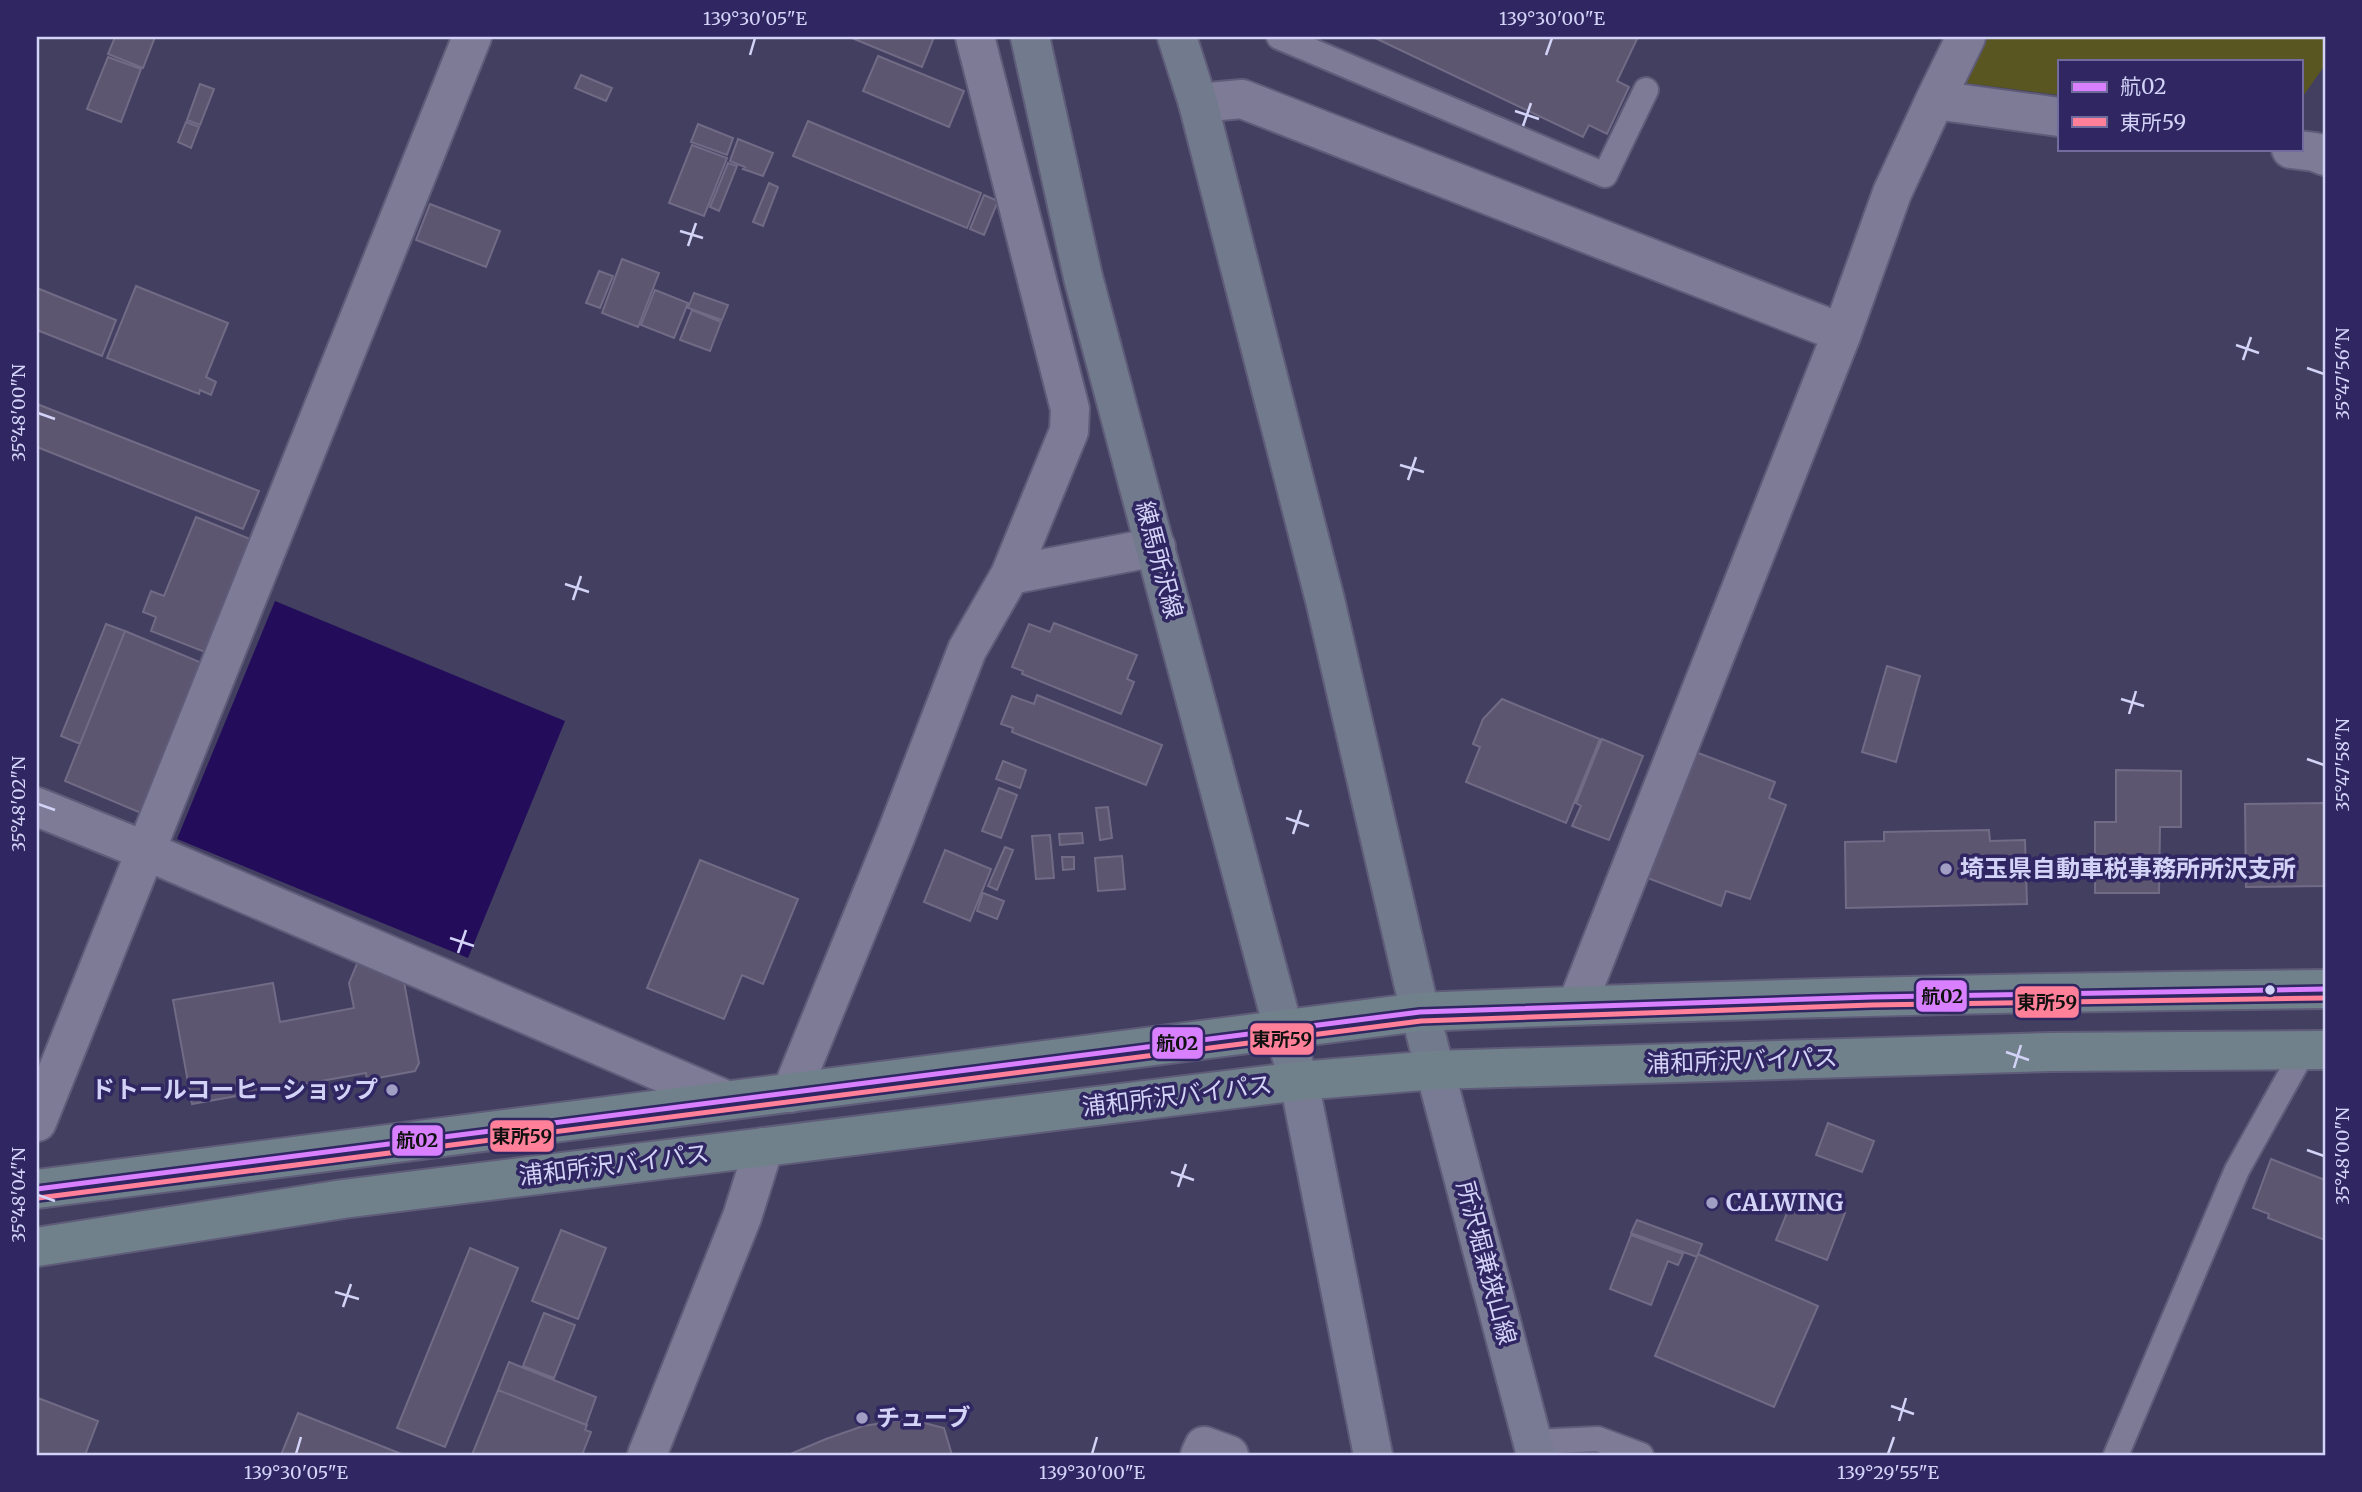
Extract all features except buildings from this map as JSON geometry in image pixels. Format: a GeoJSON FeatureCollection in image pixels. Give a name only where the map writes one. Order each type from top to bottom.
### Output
{"type":"FeatureCollection","features":[{"type":"Feature","properties":{"kind":"highway","name":"浦和所沢バイパス"},"geometry":{"type":"LineString","coordinates":[[37,1189],[1420,1012],[2043,992],[2325,989]]}},
{"type":"Feature","properties":{"kind":"highway","name":"浦和所沢バイパス"},"geometry":{"type":"LineString","coordinates":[[37,1247],[343,1199],[1299,1081],[1436,1070],[2051,1052],[2315,1050]]}},
{"type":"Feature","properties":{"kind":"main road","name":"練馬所沢線"},"geometry":{"type":"LineString","coordinates":[[1030,37],[1083,277],[1299,1081]]}},
{"type":"Feature","properties":{"kind":"main road"},"geometry":{"type":"LineString","coordinates":[[1177,37],[1198,103],[1325,600],[1420,1012],[1436,1070]]}},
{"type":"Feature","properties":{"kind":"main road","name":"所沢堀兼狭山線"},"geometry":{"type":"LineString","coordinates":[[1436,1070],[1534,1449]]}},
{"type":"Feature","properties":{"kind":"main road"},"geometry":{"type":"LineString","coordinates":[[1299,1081],[1373,1455]]}},
{"type":"Feature","properties":{"kind":"street"},"geometry":{"type":"LineString","coordinates":[[37,1122],[472,37]]}},
{"type":"Feature","properties":{"kind":"street"},"geometry":{"type":"LineString","coordinates":[[791,1093],[896,835],[967,650],[1010,575],[1069,431],[1070,409],[975,37]]}},
{"type":"Feature","properties":{"kind":"street"},"geometry":{"type":"LineString","coordinates":[[1577,1005],[1842,333],[1892,193],[1966,37]]}},
{"type":"Feature","properties":{"kind":"street"},"geometry":{"type":"LineString","coordinates":[[1198,103],[1242,99],[1842,333]]}},
{"type":"Feature","properties":{"kind":"street"},"geometry":{"type":"LineString","coordinates":[[1936,100],[2058,117]]}},
{"type":"Feature","properties":{"kind":"street"},"geometry":{"type":"LineString","coordinates":[[2299,150],[2325,156]]}},
{"type":"Feature","properties":{"kind":"street"},"geometry":{"type":"LineString","coordinates":[[1010,575],[1156,547]]}},
{"type":"Feature","properties":{"kind":"street"},"geometry":{"type":"LineString","coordinates":[[37,807],[146,851],[726,1100]]}},
{"type":"Feature","properties":{"kind":"street"},"geometry":{"type":"LineString","coordinates":[[647,1455],[742,1217],[764,1147]]}},
{"type":"Feature","properties":{"kind":"street"},"geometry":{"type":"LineString","coordinates":[[1200,1455],[1204,1446],[1229,1455]]}},
{"type":"Feature","properties":{"kind":"lane"},"geometry":{"type":"LineString","coordinates":[[1292,39],[1605,175],[1646,90]]}},
{"type":"Feature","properties":{"kind":"lane"},"geometry":{"type":"LineString","coordinates":[[2116,1455],[2237,1170],[2315,1050]]}},
{"type":"Feature","properties":{"kind":"lane"},"geometry":{"type":"LineString","coordinates":[[1534,1449],[1598,1439],[1641,1455]]}},
{"type":"Feature","properties":{"kind":"shaded area"},"geometry":{"type":"Polygon","coordinates":[[[1982,37],[2325,37],[2325,65],[2302,98],[2302,60],[2058,60],[2058,95],[1958,82],[1982,37]]]}},
{"type":"Feature","properties":{"kind":"shaded area"},"geometry":{"type":"Polygon","coordinates":[[[275,601],[565,721],[468,958],[177,839],[275,601]]]}},
{"type":"Feature","properties":{"kind":"transit line","name":"航02"},"geometry":{"type":"LineString","coordinates":[[37,1189],[1420,1012],[1872,997],[2325,989]]}},
{"type":"Feature","properties":{"kind":"transit line","name":"東所59"},"geometry":{"type":"LineString","coordinates":[[38,1198],[1421,1021],[1872,1005],[2325,998]]}},
{"type":"Feature","properties":{"kind":"place","name":"埼玉県自動車税事務所所沢支所"},"geometry":{"type":"Point","coordinates":[1946,869]}},
{"type":"Feature","properties":{"kind":"place","name":"ドトールコーヒーショップ"},"geometry":{"type":"Point","coordinates":[392,1090]}},
{"type":"Feature","properties":{"kind":"place","name":"CALWING"},"geometry":{"type":"Point","coordinates":[1712,1203]}},
{"type":"Feature","properties":{"kind":"place","name":"チューブ"},"geometry":{"type":"Point","coordinates":[862,1418]}}]}
